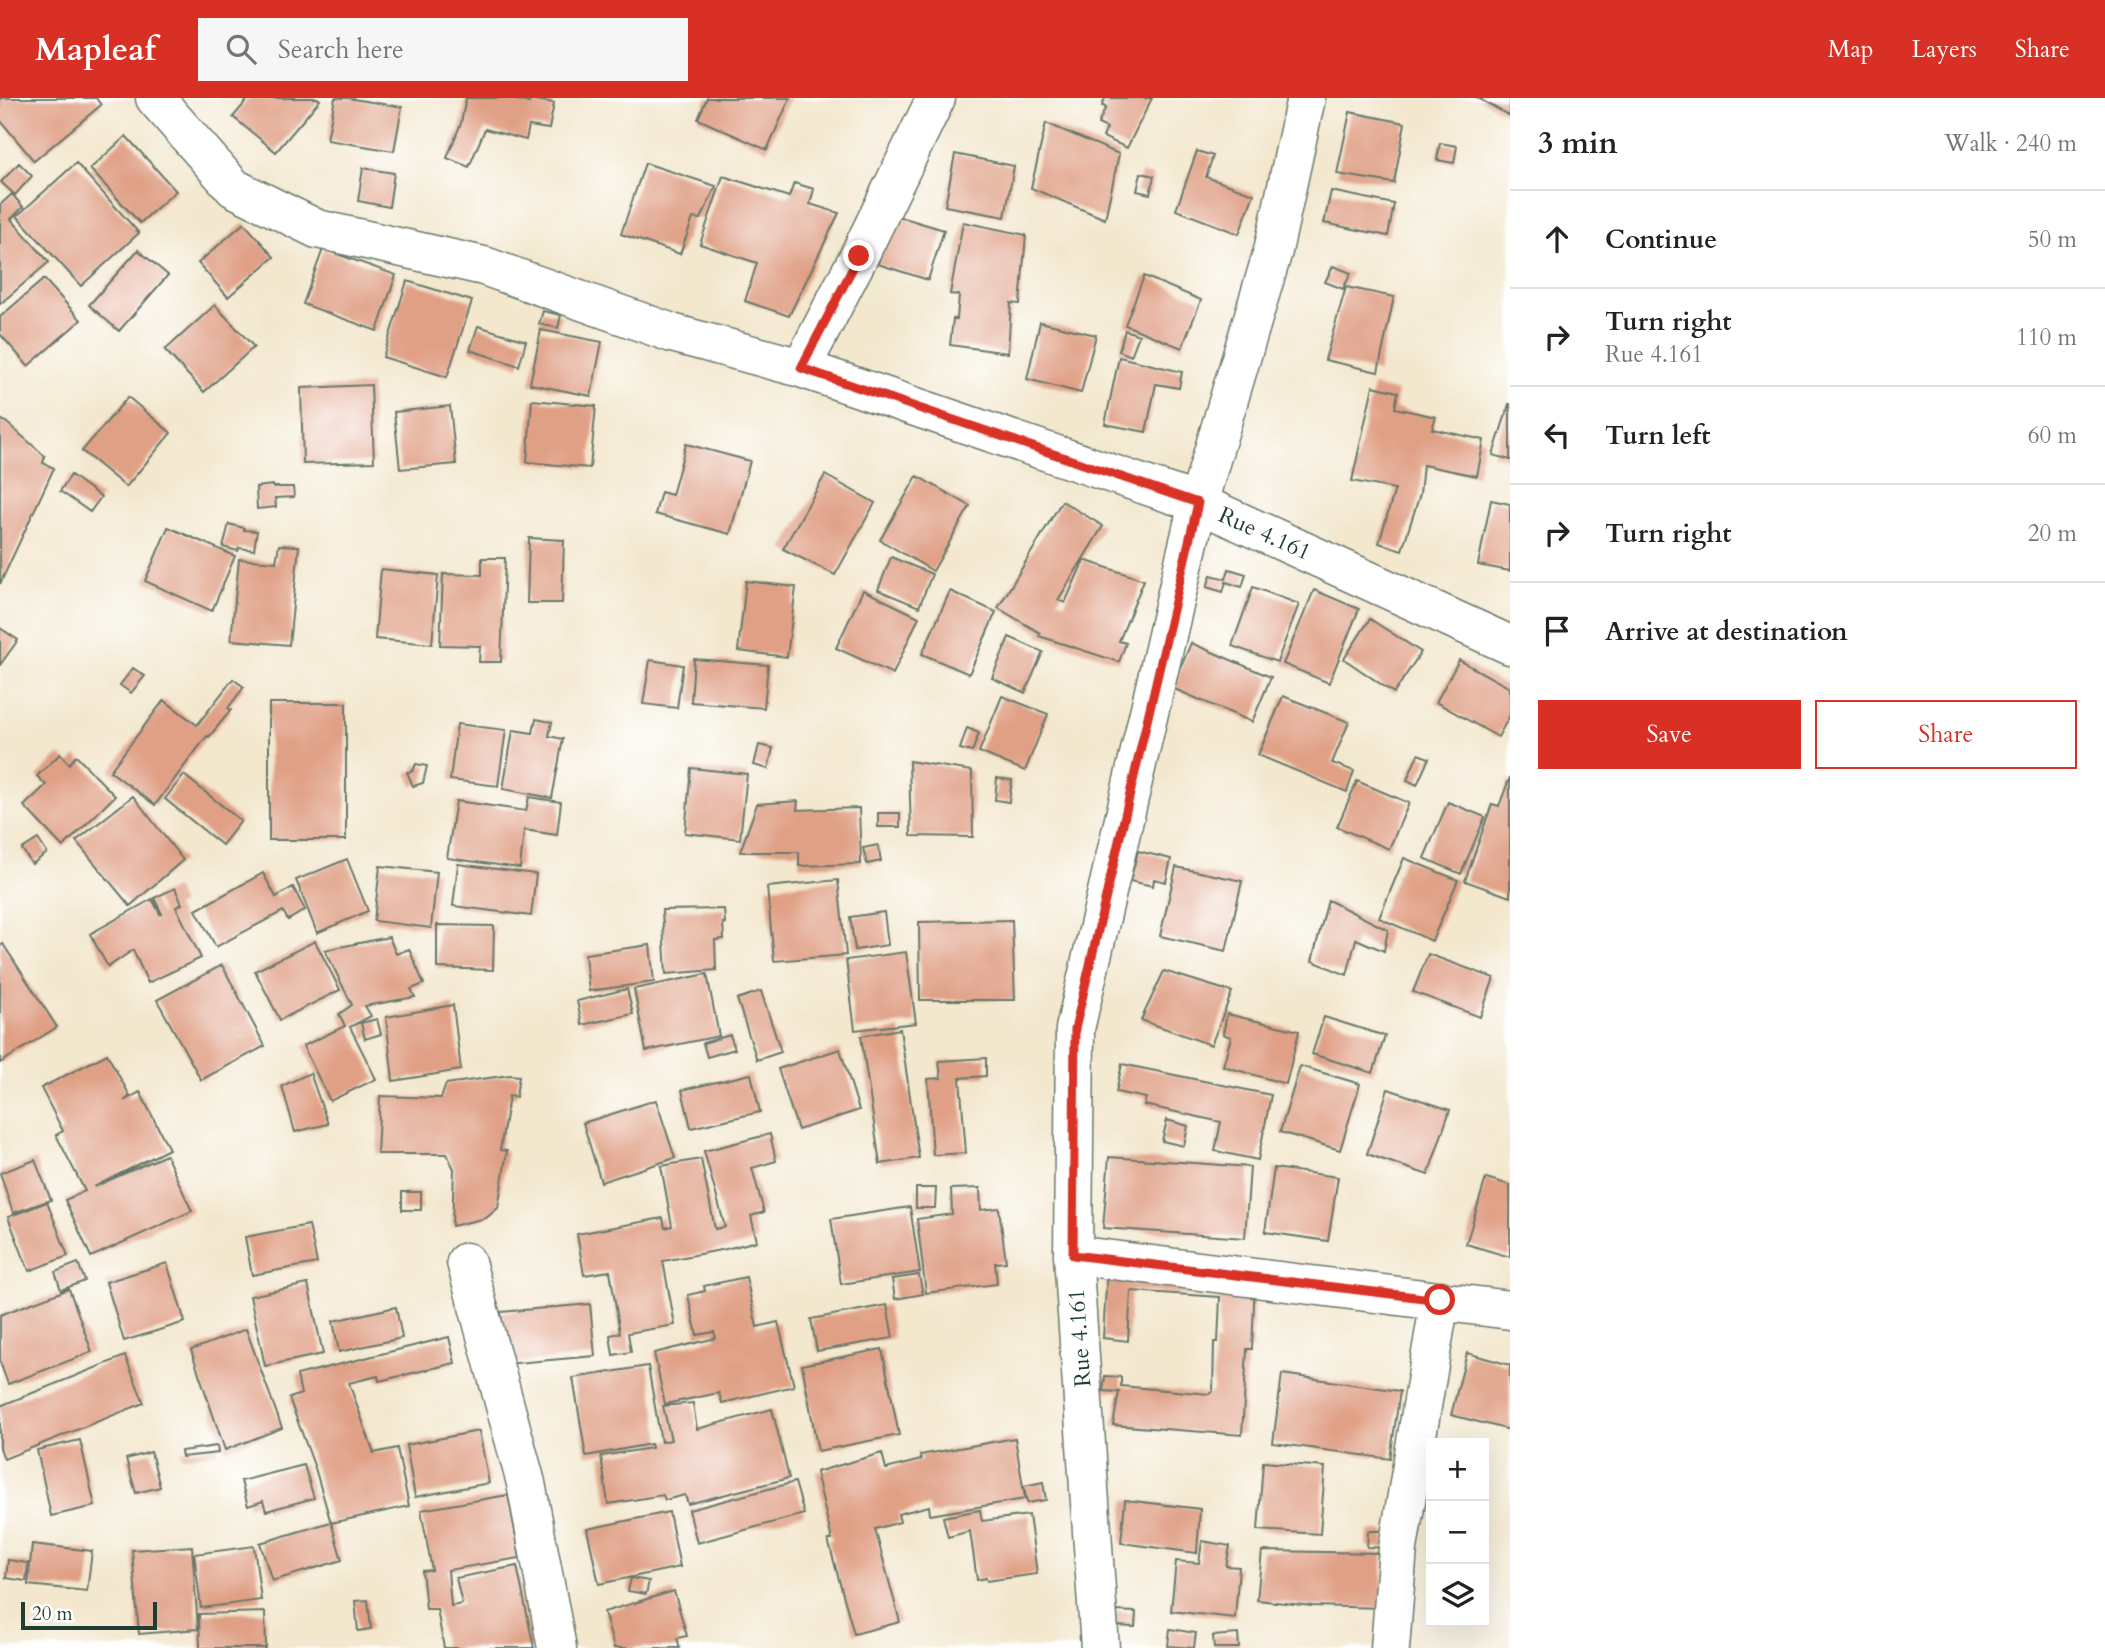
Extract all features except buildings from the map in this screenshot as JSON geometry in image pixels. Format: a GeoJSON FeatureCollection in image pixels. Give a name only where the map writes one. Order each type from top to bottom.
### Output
{"type":"FeatureCollection","features":[{"type":"Feature","properties":{"kind":"street"},"geometry":{"type":"LineString","coordinates":[[155,98],[234,188],[317,229],[484,266],[672,333],[801,368],[1198,503],[1273,250],[1306,98]]}},
{"type":"Feature","properties":{"kind":"street"},"geometry":{"type":"LineString","coordinates":[[801,368],[936,98]]}},
{"type":"Feature","properties":{"kind":"street","name":"Rue 4.161"},"geometry":{"type":"LineString","coordinates":[[1100,1648],[1073,1255],[1075,1029],[1198,503],[1510,645]]}},
{"type":"Feature","properties":{"kind":"street"},"geometry":{"type":"LineString","coordinates":[[1073,1255],[1510,1310]]}},
{"type":"Feature","properties":{"kind":"street"},"geometry":{"type":"LineString","coordinates":[[466,1262],[526,1483],[557,1648]]}},
{"type":"Feature","properties":{"kind":"street"},"geometry":{"type":"LineString","coordinates":[[1390,1648],[1398,1548],[1440,1300]]}},
{"type":"Feature","properties":{"kind":"route"},"geometry":{"type":"LineString","coordinates":[[859,256],[801,368],[1198,503],[1075,1029],[1073,1255],[1440,1300]]}}]}
